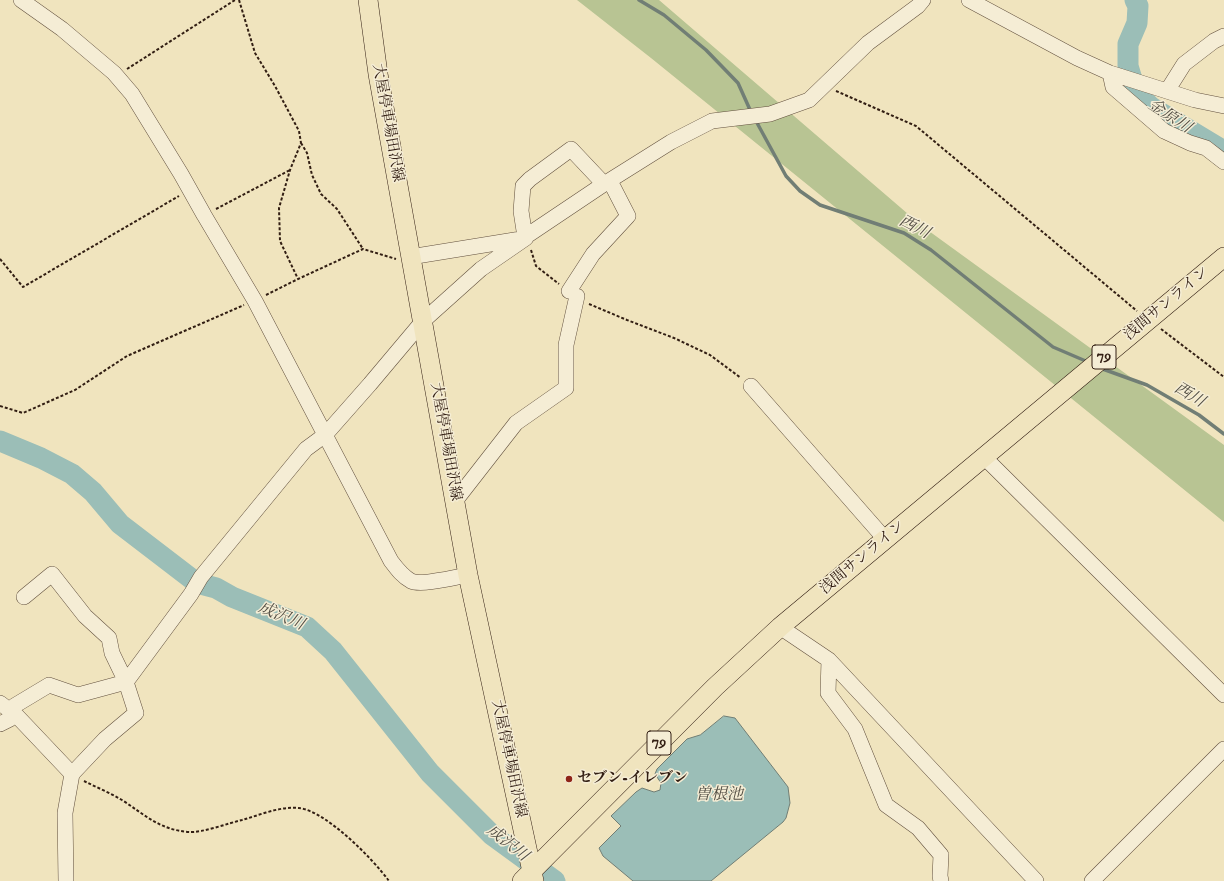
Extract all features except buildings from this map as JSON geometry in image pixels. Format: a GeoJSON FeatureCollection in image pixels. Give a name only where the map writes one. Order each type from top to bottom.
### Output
{"type":"FeatureCollection","features":[{"type":"Feature","properties":{"kind":"main road","name":"大屋停車場田沢線"},"geometry":{"type":"LineString","coordinates":[[368,0],[378,74],[410,257],[456,500],[468,575],[531,869]]}},
{"type":"Feature","properties":{"kind":"main road","name":"浅間サンライン"},"geometry":{"type":"LineString","coordinates":[[531,869],[710,693],[780,627],[1224,257]]}},
{"type":"Feature","properties":{"kind":"street"},"geometry":{"type":"LineString","coordinates":[[21,0],[62,29],[116,76],[132,94],[181,174],[204,216],[255,301],[391,561],[400,573],[413,582],[427,582],[468,575]]}},
{"type":"Feature","properties":{"kind":"street"},"geometry":{"type":"LineString","coordinates":[[0,724],[10,718],[14,706],[49,685],[78,695],[126,682],[191,594],[201,577],[306,449],[325,435],[370,384],[422,321],[481,269],[607,182],[671,142],[712,121],[770,114],[809,100],[868,44],[918,6],[923,0]]}},
{"type":"Feature","properties":{"kind":"street"},"geometry":{"type":"LineString","coordinates":[[969,0],[1077,58],[1116,75],[1196,100],[1224,106]]}},
{"type":"Feature","properties":{"kind":"street"},"geometry":{"type":"LineString","coordinates":[[1167,91],[1184,64],[1214,40],[1224,36]]}},
{"type":"Feature","properties":{"kind":"street"},"geometry":{"type":"LineString","coordinates":[[1116,75],[1113,86],[1164,131],[1190,143],[1206,148],[1224,162]]}},
{"type":"Feature","properties":{"kind":"street"},"geometry":{"type":"LineString","coordinates":[[456,500],[516,423],[566,388],[566,345],[573,294],[593,254],[628,216],[607,182],[571,148],[523,186],[521,211],[526,238]]}},
{"type":"Feature","properties":{"kind":"street"},"geometry":{"type":"LineString","coordinates":[[410,257],[526,238]]}},
{"type":"Feature","properties":{"kind":"street"},"geometry":{"type":"LineString","coordinates":[[751,386],[884,540]]}},
{"type":"Feature","properties":{"kind":"street"},"geometry":{"type":"LineString","coordinates":[[984,457],[1224,695]]}},
{"type":"Feature","properties":{"kind":"street"},"geometry":{"type":"LineString","coordinates":[[24,597],[52,574],[84,616],[109,638],[112,653],[126,682],[136,713],[105,739],[72,774],[66,813],[66,881]]}},
{"type":"Feature","properties":{"kind":"street"},"geometry":{"type":"LineString","coordinates":[[780,627],[829,660],[1036,881]]}},
{"type":"Feature","properties":{"kind":"street"},"geometry":{"type":"LineString","coordinates":[[829,660],[828,692],[855,729],[886,805],[918,828],[941,855],[941,881]]}},
{"type":"Feature","properties":{"kind":"street"},"geometry":{"type":"LineString","coordinates":[[0,703],[17,716],[72,774]]}},
{"type":"Feature","properties":{"kind":"street"},"geometry":{"type":"LineString","coordinates":[[1092,881],[1224,749]]}},
{"type":"Feature","properties":{"kind":"path"},"geometry":{"type":"LineString","coordinates":[[116,76],[235,0]]}},
{"type":"Feature","properties":{"kind":"path"},"geometry":{"type":"LineString","coordinates":[[239,0],[255,53],[275,86],[299,131],[301,143],[307,152],[312,175],[321,194],[337,209],[362,249]]}},
{"type":"Feature","properties":{"kind":"path"},"geometry":{"type":"LineString","coordinates":[[824,86],[916,126],[1149,320],[1224,376]]}},
{"type":"Feature","properties":{"kind":"path"},"geometry":{"type":"LineString","coordinates":[[298,279],[280,241],[279,208],[290,170],[301,143]]}},
{"type":"Feature","properties":{"kind":"path"},"geometry":{"type":"LineString","coordinates":[[204,216],[290,170]]}},
{"type":"Feature","properties":{"kind":"path"},"geometry":{"type":"LineString","coordinates":[[0,259],[23,287],[190,190]]}},
{"type":"Feature","properties":{"kind":"path"},"geometry":{"type":"LineString","coordinates":[[526,238],[536,266],[573,294],[592,305],[674,338],[710,355],[751,386]]}},
{"type":"Feature","properties":{"kind":"path"},"geometry":{"type":"LineString","coordinates":[[0,406],[23,413],[75,390],[127,356],[255,301],[362,249],[397,259],[410,257]]}},
{"type":"Feature","properties":{"kind":"path"},"geometry":{"type":"LineString","coordinates":[[72,774],[121,800],[142,815],[163,826],[190,832],[216,827],[278,810],[299,808],[321,816],[356,843],[389,881]]}},
{"type":"Feature","properties":{"kind":"green space"},"geometry":{"type":"Polygon","coordinates":[[[577,0],[659,0],[922,226],[1224,445],[1224,522],[651,58],[577,0]]]}},
{"type":"Feature","properties":{"kind":"water","name":"曽根池"},"geometry":{"type":"Polygon","coordinates":[[[724,716],[735,718],[788,787],[790,803],[786,818],[711,881],[633,881],[603,856],[599,848],[621,826],[611,816],[642,788],[654,792],[660,790],[661,783],[655,774],[657,769],[687,739],[700,735],[724,716]]]}},
{"type":"Feature","properties":{"kind":"waterway","name":"西川"},"geometry":{"type":"LineString","coordinates":[[639,0],[664,15],[706,50],[738,83],[751,112]]}},
{"type":"Feature","properties":{"kind":"waterway","name":"金原川"},"geometry":{"type":"LineString","coordinates":[[1135,0],[1138,6],[1137,23],[1128,44],[1128,66],[1136,93],[1151,107],[1224,151]]}},
{"type":"Feature","properties":{"kind":"waterway","name":"西川"},"geometry":{"type":"LineString","coordinates":[[756,121],[786,176],[800,191],[820,205],[904,233],[931,250],[1053,347],[1088,362]]}},
{"type":"Feature","properties":{"kind":"waterway","name":"西川"},"geometry":{"type":"LineString","coordinates":[[1100,368],[1147,385],[1199,415],[1224,434]]}},
{"type":"Feature","properties":{"kind":"waterway","name":"成沢川"},"geometry":{"type":"LineString","coordinates":[[0,441],[41,458],[72,474],[93,492],[120,524],[197,583],[216,588],[232,597],[307,627],[333,651],[430,773],[492,835],[555,881]]}},
{"type":"Feature","properties":{"kind":"place","name":"セブン-イレブン"},"geometry":{"type":"Point","coordinates":[569,779]}}]}
